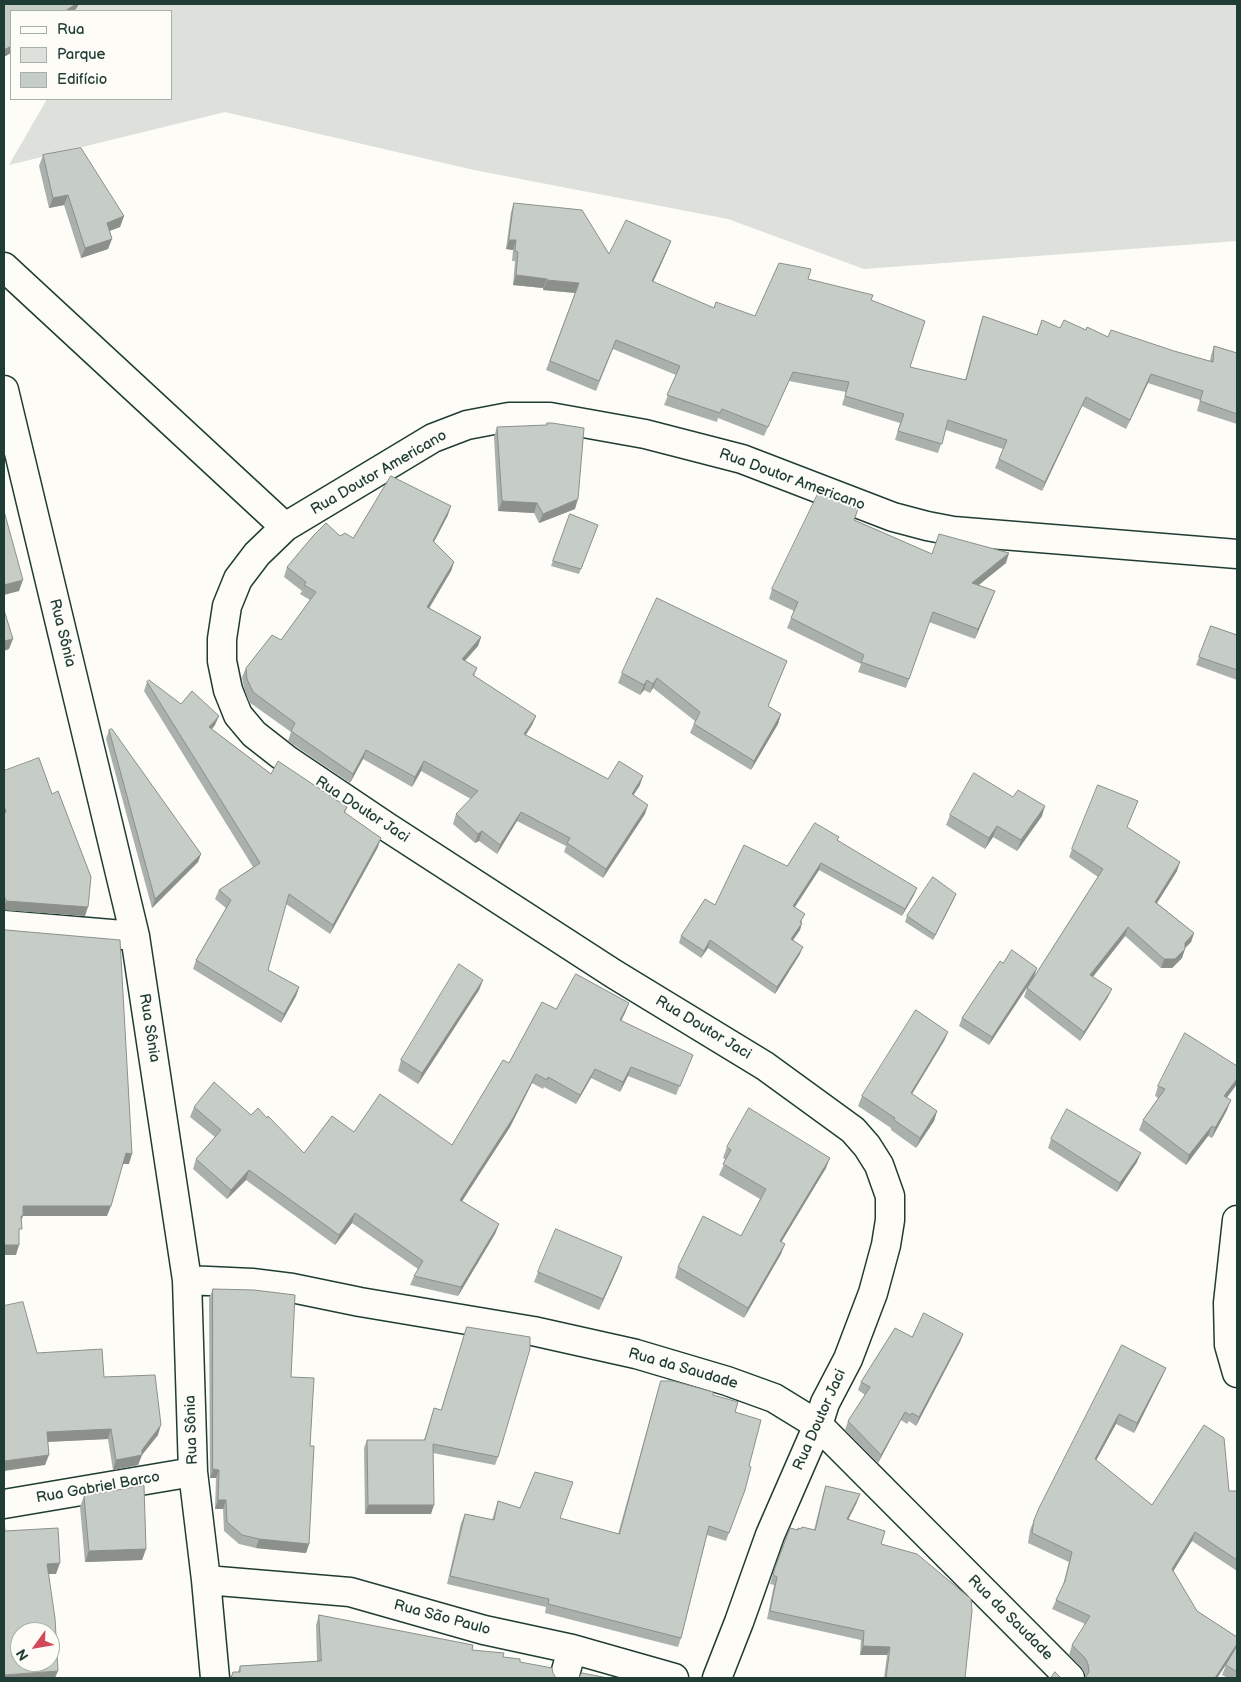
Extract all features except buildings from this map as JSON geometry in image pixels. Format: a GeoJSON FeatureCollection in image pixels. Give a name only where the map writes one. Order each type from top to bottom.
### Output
{"type":"FeatureCollection","features":[{"type":"Feature","properties":{"kind":"street"},"geometry":{"type":"LineString","coordinates":[[4,267],[285,528]]}},
{"type":"Feature","properties":{"kind":"street","name":"Rua Sônia"},"geometry":{"type":"LineString","coordinates":[[4,390],[136,936],[187,1280],[193,1472],[215,1678]]}},
{"type":"Feature","properties":{"kind":"street","name":"Rua Doutor Americano"},"geometry":{"type":"LineString","coordinates":[[285,528],[433,438],[467,425],[508,417],[550,418],[645,434],[742,459],[893,517],[928,526],[963,532],[1237,554]]}},
{"type":"Feature","properties":{"kind":"street","name":"Rua Doutor Jaci"},"geometry":{"type":"LineString","coordinates":[[285,528],[257,554],[238,579],[227,606],[222,639],[222,661],[228,690],[238,715],[254,734],[286,759],[387,828],[614,974],[765,1066],[853,1130],[867,1146],[879,1165],[890,1196],[890,1220],[886,1245],[873,1294],[848,1359],[825,1403],[818,1424],[770,1535],[717,1678]]}},
{"type":"Feature","properties":{"kind":"street"},"geometry":{"type":"LineString","coordinates":[[4,926],[136,936]]}},
{"type":"Feature","properties":{"kind":"street"},"geometry":{"type":"LineString","coordinates":[[1237,1220],[1228,1311],[1229,1345],[1237,1373]]}},
{"type":"Feature","properties":{"kind":"street","name":"Rua da Saudade"},"geometry":{"type":"LineString","coordinates":[[187,1280],[252,1283],[292,1288],[360,1302],[533,1331],[636,1354],[727,1381],[774,1398],[818,1424],[1070,1678]]}},
{"type":"Feature","properties":{"kind":"street","name":"Rua Gabriel Barco"},"geometry":{"type":"LineString","coordinates":[[4,1504],[193,1472]]}},
{"type":"Feature","properties":{"kind":"street","name":"Rua São Paulo"},"geometry":{"type":"LineString","coordinates":[[206,1580],[350,1592],[484,1630],[572,1650],[674,1678]]}},
{"type":"Feature","properties":{"kind":"street"},"geometry":{"type":"LineString","coordinates":[[564,1678],[572,1650]]}},
{"type":"Feature","properties":{"kind":"green space"},"geometry":{"type":"Polygon","coordinates":[[[76,4],[1237,4],[1237,241],[864,269],[728,219],[474,170],[225,112],[9,165],[46,100],[172,100],[172,10],[76,10],[76,4]]]}}]}
